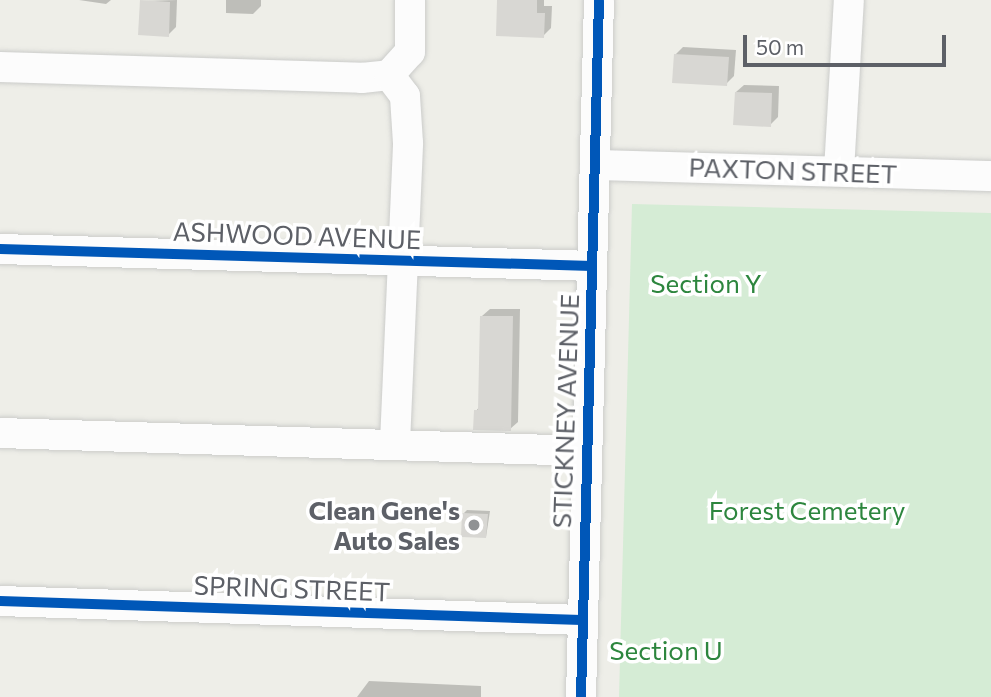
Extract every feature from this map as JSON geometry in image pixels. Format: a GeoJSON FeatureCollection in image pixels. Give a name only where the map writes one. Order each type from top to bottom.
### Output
{"type":"FeatureCollection","features":[{"type":"Feature","properties":{"kind":"street"},"geometry":{"type":"LineString","coordinates":[[0,67],[362,78],[389,75],[410,51],[410,0]]}},
{"type":"Feature","properties":{"kind":"street","name":"STICKNEY AVENUE"},"geometry":{"type":"LineString","coordinates":[[581,697],[600,0]]}},
{"type":"Feature","properties":{"kind":"street"},"geometry":{"type":"LineString","coordinates":[[839,171],[849,0]]}},
{"type":"Feature","properties":{"kind":"street"},"geometry":{"type":"LineString","coordinates":[[389,75],[405,96],[407,114],[395,443]]}},
{"type":"Feature","properties":{"kind":"street","name":"PAXTON STREET"},"geometry":{"type":"LineString","coordinates":[[595,165],[991,176]]}},
{"type":"Feature","properties":{"kind":"street","name":"ASHWOOD AVENUE"},"geometry":{"type":"LineString","coordinates":[[0,250],[592,266]]}},
{"type":"Feature","properties":{"kind":"street"},"geometry":{"type":"LineString","coordinates":[[0,433],[395,443],[587,451]]}},
{"type":"Feature","properties":{"kind":"street","name":"SPRING STREET"},"geometry":{"type":"LineString","coordinates":[[0,601],[582,620]]}},
{"type":"Feature","properties":{"kind":"green space","name":"Forest Cemetery"},"geometry":{"type":"Polygon","coordinates":[[[632,204],[991,213],[991,697],[619,697],[632,204]]]}},
{"type":"Feature","properties":{"kind":"building"},"geometry":{"type":"Polygon","coordinates":[[[140,0],[170,2],[169,37],[138,35],[140,0]]]}},
{"type":"Feature","properties":{"kind":"building"},"geometry":{"type":"Polygon","coordinates":[[[497,0],[537,0],[537,13],[545,13],[544,38],[496,36],[497,0]]]}},
{"type":"Feature","properties":{"kind":"building"},"geometry":{"type":"Polygon","coordinates":[[[674,54],[729,57],[727,86],[672,83],[674,54]]]}},
{"type":"Feature","properties":{"kind":"building"},"geometry":{"type":"Polygon","coordinates":[[[735,92],[772,93],[771,127],[733,125],[735,92]]]}},
{"type":"Feature","properties":{"kind":"building"},"geometry":{"type":"Polygon","coordinates":[[[480,316],[513,316],[511,431],[473,430],[474,410],[478,410],[480,316]]]}},
{"type":"Feature","properties":{"kind":"building","name":"Clean Gene's Auto Sales"},"geometry":{"type":"Polygon","coordinates":[[[462,513],[488,514],[486,538],[461,537],[462,513]]]}},
{"type":"Feature","properties":{"kind":"cycle path"},"geometry":{"type":"LineString","coordinates":[[581,697],[599,0]]}},
{"type":"Feature","properties":{"kind":"cycle path"},"geometry":{"type":"LineString","coordinates":[[0,249],[592,266]]}},
{"type":"Feature","properties":{"kind":"cycle path"},"geometry":{"type":"LineString","coordinates":[[0,601],[582,620]]}},
{"type":"Feature","properties":{"kind":"place","name":"Clean Gene's Auto Sales"},"geometry":{"type":"Point","coordinates":[474,525]}},
{"type":"Feature","properties":{"kind":"park label","name":"Section Y"},"geometry":{"type":"Point","coordinates":[706,283]}},
{"type":"Feature","properties":{"kind":"park label","name":"Section U"},"geometry":{"type":"Point","coordinates":[666,650]}}]}
